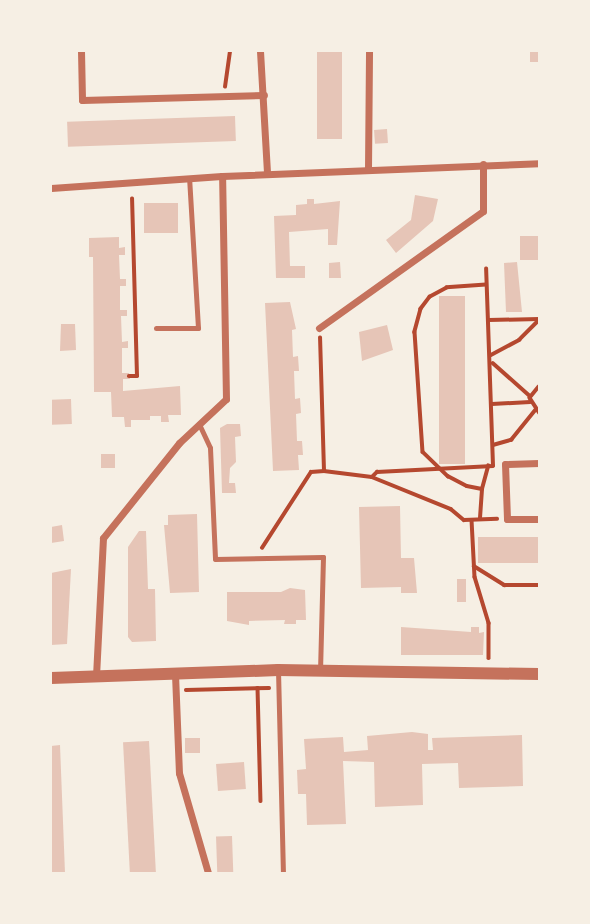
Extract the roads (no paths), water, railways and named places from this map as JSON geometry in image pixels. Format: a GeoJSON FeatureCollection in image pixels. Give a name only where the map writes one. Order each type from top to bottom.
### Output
{"type":"FeatureCollection","features":[{"type":"Feature","properties":{"kind":"street"},"geometry":{"type":"LineString","coordinates":[[81,51],[82,100],[264,95]]}},
{"type":"Feature","properties":{"kind":"street"},"geometry":{"type":"LineString","coordinates":[[260,51],[267,174]]}},
{"type":"Feature","properties":{"kind":"street"},"geometry":{"type":"LineString","coordinates":[[368,169],[369,51]]}},
{"type":"Feature","properties":{"kind":"street"},"geometry":{"type":"LineString","coordinates":[[51,188],[222,176],[539,163]]}},
{"type":"Feature","properties":{"kind":"street"},"geometry":{"type":"LineString","coordinates":[[320,328],[483,211],[483,164]]}},
{"type":"Feature","properties":{"kind":"street"},"geometry":{"type":"LineString","coordinates":[[96,676],[103,538],[199,425],[220,408],[228,386],[222,176]]}},
{"type":"Feature","properties":{"kind":"street"},"geometry":{"type":"LineString","coordinates":[[539,463],[505,464],[507,519],[539,519]]}},
{"type":"Feature","properties":{"kind":"street"},"geometry":{"type":"LineString","coordinates":[[51,678],[278,670],[539,674]]}},
{"type":"Feature","properties":{"kind":"street"},"geometry":{"type":"LineString","coordinates":[[175,674],[179,773],[208,873]]}},
{"type":"Feature","properties":{"kind":"lane"},"geometry":{"type":"LineString","coordinates":[[156,328],[198,328],[189,178]]}},
{"type":"Feature","properties":{"kind":"lane"},"geometry":{"type":"LineString","coordinates":[[199,425],[211,449],[215,559],[323,557],[320,670]]}},
{"type":"Feature","properties":{"kind":"lane"},"geometry":{"type":"LineString","coordinates":[[278,670],[283,873]]}}]}
